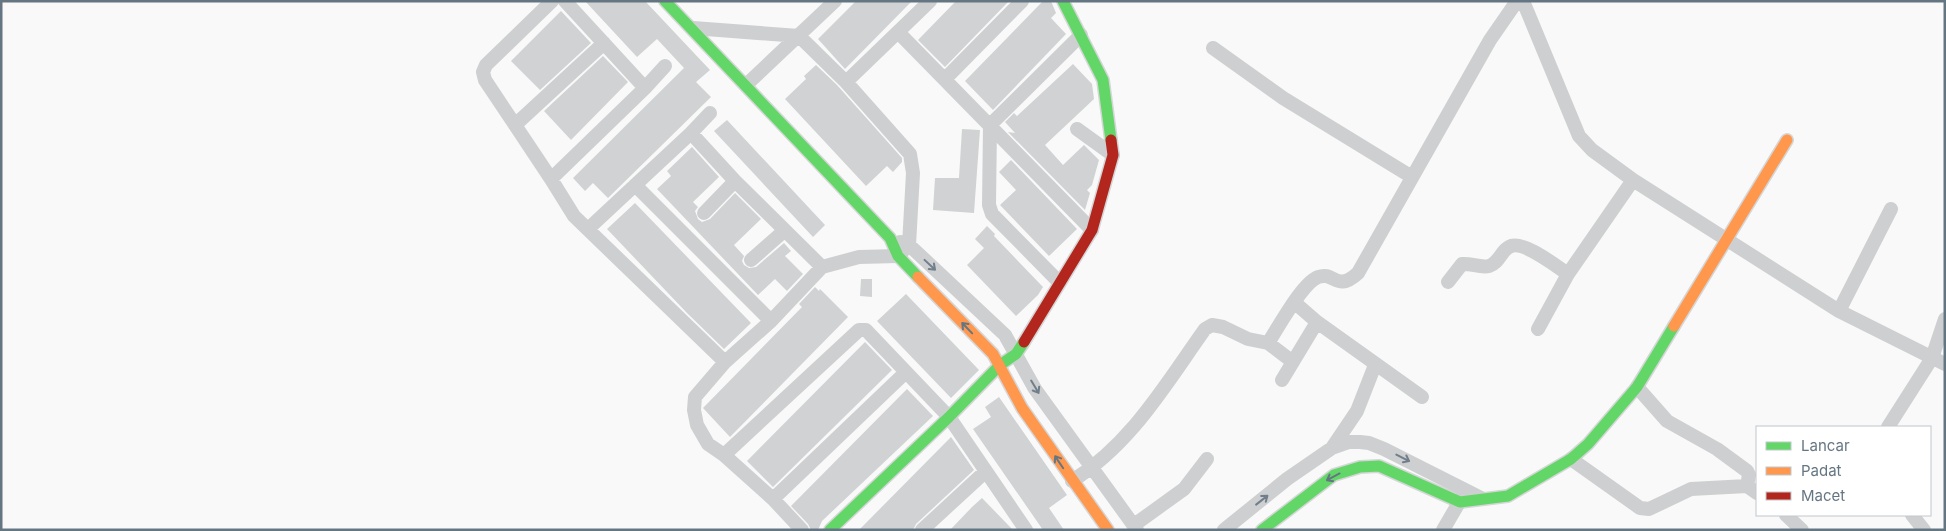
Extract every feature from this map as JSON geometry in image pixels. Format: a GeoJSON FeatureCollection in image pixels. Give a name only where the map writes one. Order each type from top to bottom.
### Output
{"type":"FeatureCollection","features":[{"type":"Feature","properties":{"kind":"street"},"geometry":{"type":"LineString","coordinates":[[552,1],[486,65],[483,72],[485,80],[574,216],[725,362]]}},
{"type":"Feature","properties":{"kind":"street"},"geometry":{"type":"LineString","coordinates":[[565,1],[645,88]]}},
{"type":"Feature","properties":{"kind":"street"},"geometry":{"type":"LineString","coordinates":[[665,1],[693,28],[890,238],[898,256],[993,354],[1022,408],[1108,530]]}},
{"type":"Feature","properties":{"kind":"street"},"geometry":{"type":"LineString","coordinates":[[846,82],[930,1]]}},
{"type":"Feature","properties":{"kind":"street"},"geometry":{"type":"LineString","coordinates":[[945,79],[1022,1]]}},
{"type":"Feature","properties":{"kind":"street"},"geometry":{"type":"LineString","coordinates":[[830,530],[949,417],[1000,365],[1016,354],[1092,230],[1113,155],[1103,80],[1063,1]]}},
{"type":"Feature","properties":{"kind":"street"},"geometry":{"type":"LineString","coordinates":[[1268,343],[1294,302],[1319,276],[1329,277],[1339,282],[1349,281],[1358,273],[1490,40],[1516,1]]}},
{"type":"Feature","properties":{"kind":"street"},"geometry":{"type":"LineString","coordinates":[[1523,1],[1579,136],[1592,150],[1633,180],[1839,311],[1939,361]]}},
{"type":"Feature","properties":{"kind":"street"},"geometry":{"type":"LineString","coordinates":[[746,86],[799,36],[827,4]]}},
{"type":"Feature","properties":{"kind":"street"},"geometry":{"type":"LineString","coordinates":[[693,28],[799,36],[846,82],[910,154],[913,173],[909,245],[898,256],[859,258],[822,267],[771,321],[725,362],[695,397],[694,410],[697,425],[708,444],[724,455],[773,499],[802,530]]}},
{"type":"Feature","properties":{"kind":"street"},"geometry":{"type":"LineString","coordinates":[[898,32],[1092,230]]}},
{"type":"Feature","properties":{"kind":"street"},"geometry":{"type":"LineString","coordinates":[[1059,282],[992,214],[989,205],[990,126],[1081,35]]}},
{"type":"Feature","properties":{"kind":"street"},"geometry":{"type":"LineString","coordinates":[[515,125],[604,43]]}},
{"type":"Feature","properties":{"kind":"street"},"geometry":{"type":"LineString","coordinates":[[1213,48],[1283,98],[1412,177]]}},
{"type":"Feature","properties":{"kind":"street"},"geometry":{"type":"LineString","coordinates":[[551,179],[645,88],[665,66]]}},
{"type":"Feature","properties":{"kind":"street"},"geometry":{"type":"LineString","coordinates":[[588,229],[710,113]]}},
{"type":"Feature","properties":{"kind":"street"},"geometry":{"type":"LineString","coordinates":[[1077,129],[1113,155]]}},
{"type":"Feature","properties":{"kind":"street"},"geometry":{"type":"LineString","coordinates":[[691,133],[735,181],[822,267]]}},
{"type":"Feature","properties":{"kind":"street"},"geometry":{"type":"LineString","coordinates":[[1262,530],[1334,474],[1360,467],[1379,466],[1463,496],[1481,498],[1508,496],[1571,460],[1588,444],[1637,387],[1787,140]]}},
{"type":"Feature","properties":{"kind":"street"},"geometry":{"type":"LineString","coordinates":[[1538,329],[1568,274],[1633,180]]}},
{"type":"Feature","properties":{"kind":"street"},"geometry":{"type":"LineString","coordinates":[[704,213],[735,181]]}},
{"type":"Feature","properties":{"kind":"street"},"geometry":{"type":"LineString","coordinates":[[635,184],[771,321]]}},
{"type":"Feature","properties":{"kind":"street"},"geometry":{"type":"LineString","coordinates":[[1839,311],[1891,209]]}},
{"type":"Feature","properties":{"kind":"street"},"geometry":{"type":"LineString","coordinates":[[751,260],[784,231]]}},
{"type":"Feature","properties":{"kind":"street"},"geometry":{"type":"LineString","coordinates":[[890,238],[909,245],[1005,335],[1036,389],[1135,527],[1184,489],[1207,459]]}},
{"type":"Feature","properties":{"kind":"street"},"geometry":{"type":"LineString","coordinates":[[1448,282],[1462,264],[1488,266],[1496,262],[1508,247],[1516,244],[1525,247],[1568,274]]}},
{"type":"Feature","properties":{"kind":"street"},"geometry":{"type":"LineString","coordinates":[[1294,302],[1375,365],[1422,397]]}},
{"type":"Feature","properties":{"kind":"street"},"geometry":{"type":"LineString","coordinates":[[1889,426],[1939,361],[1945,319]]}},
{"type":"Feature","properties":{"kind":"street"},"geometry":{"type":"LineString","coordinates":[[1282,380],[1318,322]]}},
{"type":"Feature","properties":{"kind":"street"},"geometry":{"type":"LineString","coordinates":[[1072,481],[1092,468],[1139,422],[1205,328],[1212,325],[1222,327],[1248,339],[1268,343],[1293,362]]}},
{"type":"Feature","properties":{"kind":"street"},"geometry":{"type":"LineString","coordinates":[[724,455],[859,330],[866,330],[949,417],[1023,528]]}},
{"type":"Feature","properties":{"kind":"street"},"geometry":{"type":"LineString","coordinates":[[1332,448],[1357,411],[1375,365]]}},
{"type":"Feature","properties":{"kind":"street"},"geometry":{"type":"LineString","coordinates":[[773,499],[906,372]]}},
{"type":"Feature","properties":{"kind":"street"},"geometry":{"type":"LineString","coordinates":[[1571,460],[1640,508],[1649,509],[1691,489],[1752,490],[1747,471],[1717,449],[1667,421],[1637,387]]}},
{"type":"Feature","properties":{"kind":"street"},"geometry":{"type":"LineString","coordinates":[[1224,530],[1288,479],[1332,448],[1349,442],[1369,442],[1463,496]]}},
{"type":"Feature","properties":{"kind":"street"},"geometry":{"type":"LineString","coordinates":[[922,530],[986,471]]}},
{"type":"Feature","properties":{"kind":"street"},"geometry":{"type":"LineString","coordinates":[[1288,479],[1302,498]]}},
{"type":"Feature","properties":{"kind":"street"},"geometry":{"type":"LineString","coordinates":[[1443,530],[1463,496]]}},
{"type":"Feature","properties":{"kind":"street"},"geometry":{"type":"LineString","coordinates":[[1787,516],[1802,530]]}},
{"type":"Feature","properties":{"kind":"street"},"geometry":{"type":"LineString","coordinates":[[1913,516],[1924,530]]}},
{"type":"Feature","properties":{"kind":"building"},"geometry":{"type":"Polygon","coordinates":[[[585,1],[645,1],[710,70],[696,82],[711,97],[608,198],[593,183],[585,191],[573,178],[684,68],[657,39],[637,57],[585,1]]]}},
{"type":"Feature","properties":{"kind":"building"},"geometry":{"type":"Polygon","coordinates":[[[856,1],[912,1],[845,69],[818,39],[856,1]]]}},
{"type":"Feature","properties":{"kind":"building"},"geometry":{"type":"Polygon","coordinates":[[[956,1],[1009,1],[945,67],[918,40],[956,1]]]}},
{"type":"Feature","properties":{"kind":"building"},"geometry":{"type":"Polygon","coordinates":[[[1043,1],[1051,1],[1056,13],[1051,18],[1066,34],[993,110],[965,81],[1043,1]]]}},
{"type":"Feature","properties":{"kind":"building"},"geometry":{"type":"Polygon","coordinates":[[[561,11],[591,43],[540,90],[511,61],[561,11]]]}},
{"type":"Feature","properties":{"kind":"building"},"geometry":{"type":"Polygon","coordinates":[[[603,56],[628,82],[571,140],[544,111],[603,56]]]}},
{"type":"Feature","properties":{"kind":"building"},"geometry":{"type":"Polygon","coordinates":[[[1073,64],[1092,84],[1094,99],[1045,145],[1063,165],[1084,145],[1099,160],[1092,185],[1087,190],[1090,193],[1085,210],[1008,132],[1015,133],[1005,122],[1014,113],[1017,116],[1073,64]]]}},
{"type":"Feature","properties":{"kind":"building"},"geometry":{"type":"Polygon","coordinates":[[[816,65],[837,85],[902,158],[902,162],[893,172],[887,166],[866,186],[785,99],[806,79],[804,76],[816,65]]]}},
{"type":"Feature","properties":{"kind":"building"},"geometry":{"type":"Polygon","coordinates":[[[727,120],[825,225],[813,237],[714,131],[727,120]]]}},
{"type":"Feature","properties":{"kind":"building"},"geometry":{"type":"Polygon","coordinates":[[[962,129],[980,130],[974,213],[933,210],[935,178],[959,178],[962,129]]]}},
{"type":"Feature","properties":{"kind":"building"},"geometry":{"type":"Polygon","coordinates":[[[692,147],[719,177],[693,202],[698,207],[695,211],[698,219],[702,222],[710,219],[735,193],[761,219],[734,245],[744,256],[742,261],[744,265],[749,268],[756,267],[784,243],[791,251],[785,256],[803,274],[787,291],[775,279],[758,295],[657,189],[671,176],[667,171],[692,147]]]}},
{"type":"Feature","properties":{"kind":"building"},"geometry":{"type":"Polygon","coordinates":[[[1011,160],[1077,229],[1049,256],[1000,205],[1016,190],[999,172],[1011,160]]]}},
{"type":"Feature","properties":{"kind":"building"},"geometry":{"type":"Polygon","coordinates":[[[635,203],[751,323],[724,349],[607,229],[635,203]]]}},
{"type":"Feature","properties":{"kind":"building"},"geometry":{"type":"Polygon","coordinates":[[[987,226],[995,234],[994,236],[1043,287],[1038,295],[1016,316],[967,265],[984,248],[975,239],[987,226]]]}},
{"type":"Feature","properties":{"kind":"building"},"geometry":{"type":"Polygon","coordinates":[[[861,279],[872,279],[872,297],[860,296],[861,279]]]}},
{"type":"Feature","properties":{"kind":"building"},"geometry":{"type":"Polygon","coordinates":[[[815,287],[819,291],[820,289],[848,317],[730,437],[703,408],[802,307],[799,304],[815,287]]]}},
{"type":"Feature","properties":{"kind":"building"},"geometry":{"type":"Polygon","coordinates":[[[906,294],[979,370],[951,398],[877,321],[906,294]]]}},
{"type":"Feature","properties":{"kind":"building"},"geometry":{"type":"Polygon","coordinates":[[[865,342],[892,370],[773,487],[747,461],[865,342]]]}},
{"type":"Feature","properties":{"kind":"building"},"geometry":{"type":"Polygon","coordinates":[[[907,389],[933,416],[822,521],[818,530],[811,530],[808,524],[791,506],[907,389]]]}},
{"type":"Feature","properties":{"kind":"building"},"geometry":{"type":"Polygon","coordinates":[[[999,397],[1067,495],[1049,508],[1064,530],[1043,530],[973,429],[991,417],[985,407],[999,397]]]}},
{"type":"Feature","properties":{"kind":"building"},"geometry":{"type":"Polygon","coordinates":[[[951,437],[974,470],[916,524],[913,530],[859,530],[951,437]]]}},
{"type":"Feature","properties":{"kind":"building"},"geometry":{"type":"Polygon","coordinates":[[[982,498],[1013,530],[950,530],[972,507],[982,498]]]}},
{"type":"Feature","properties":{"kind":"traffic: fast"},"geometry":{"type":"LineString","coordinates":[[665,1],[890,238],[898,256],[918,277]]}},
{"type":"Feature","properties":{"kind":"traffic: fast"},"geometry":{"type":"LineString","coordinates":[[1063,1],[1103,80],[1111,140]]}},
{"type":"Feature","properties":{"kind":"traffic: fast"},"geometry":{"type":"LineString","coordinates":[[1262,530],[1334,475],[1360,467],[1379,466],[1460,502],[1508,496],[1571,459],[1588,444],[1637,387],[1674,326]]}},
{"type":"Feature","properties":{"kind":"traffic: fast"},"geometry":{"type":"LineString","coordinates":[[830,530],[949,417],[1000,365],[1016,354],[1024,342]]}},
{"type":"Feature","properties":{"kind":"traffic: slow"},"geometry":{"type":"LineString","coordinates":[[1674,326],[1787,140]]}},
{"type":"Feature","properties":{"kind":"traffic: slow"},"geometry":{"type":"LineString","coordinates":[[918,277],[993,354],[1022,408],[1108,530]]}},
{"type":"Feature","properties":{"kind":"traffic: jam"},"geometry":{"type":"LineString","coordinates":[[1024,342],[1092,230],[1113,155],[1111,140]]}}]}
